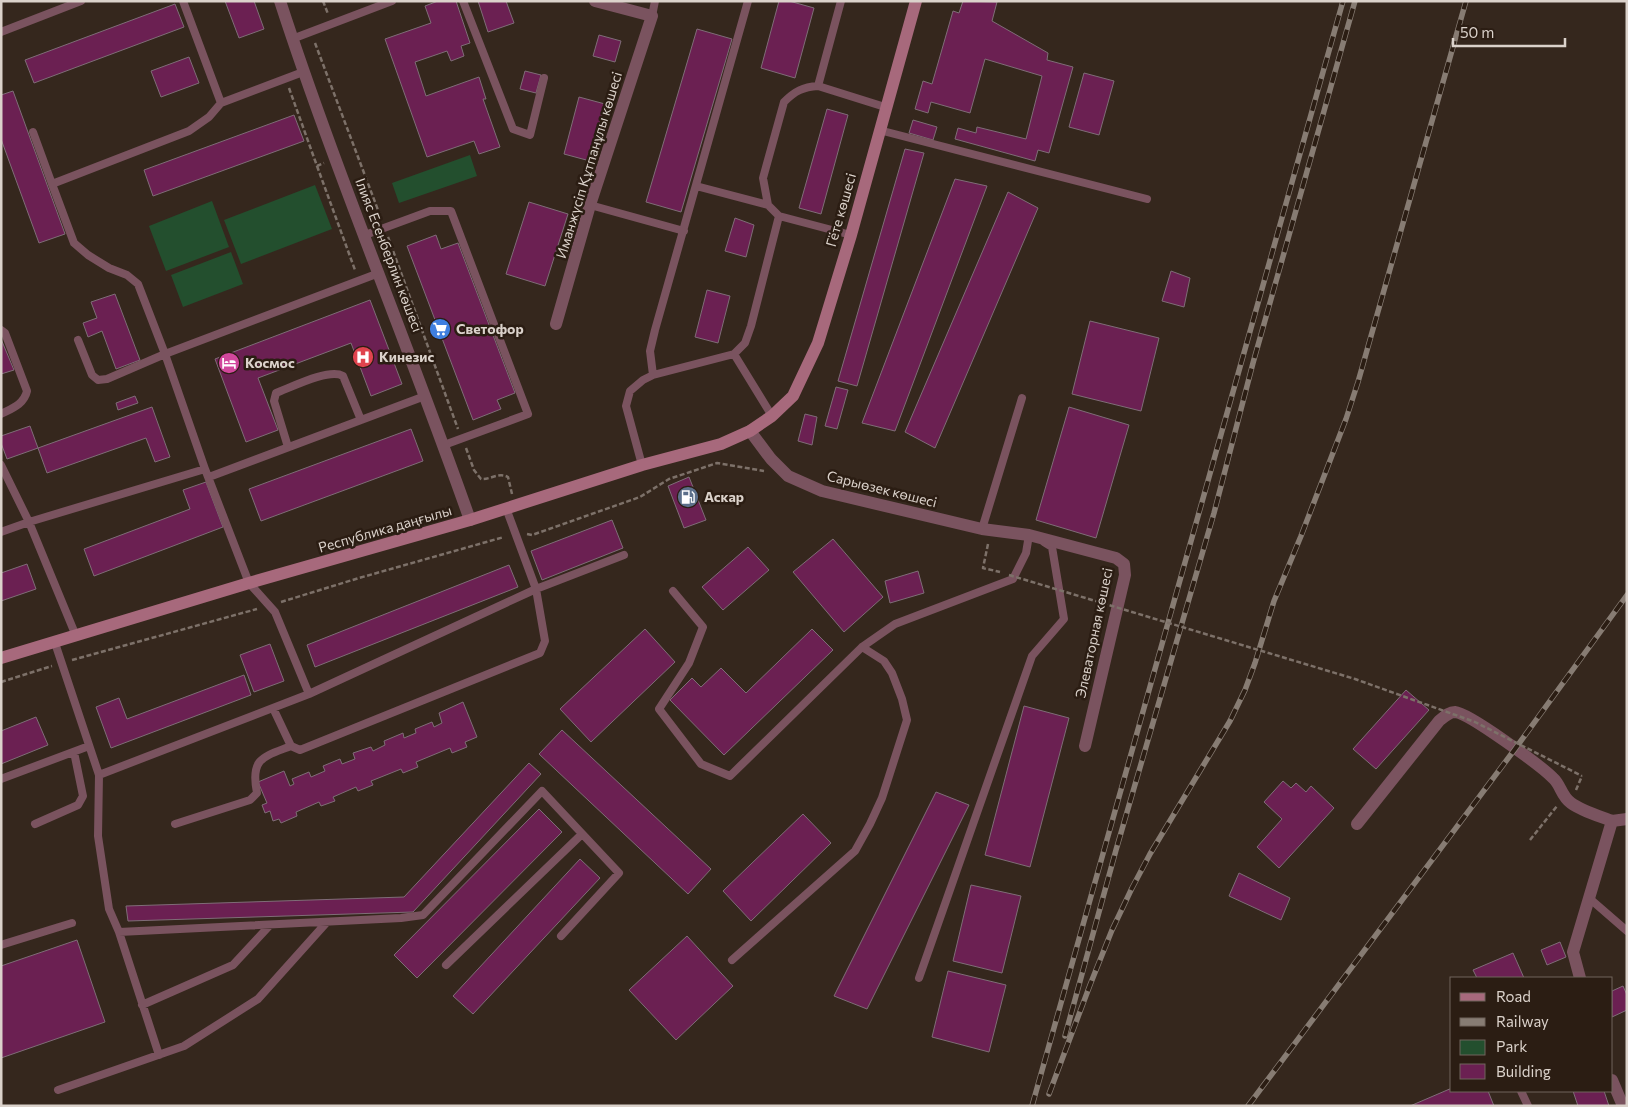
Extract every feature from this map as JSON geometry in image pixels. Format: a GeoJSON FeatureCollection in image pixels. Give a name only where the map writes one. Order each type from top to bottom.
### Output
{"type":"FeatureCollection","features":[{"type":"Feature","properties":{"kind":"main road","name":"Гёте көшесі"},"geometry":{"type":"LineString","coordinates":[[772,416],[793,396],[818,343],[851,235],[916,1]]}},
{"type":"Feature","properties":{"kind":"main road","name":"Республика даңғылы"},"geometry":{"type":"LineString","coordinates":[[1,658],[56,643],[249,583],[470,520],[642,465],[721,444],[750,431],[772,416]]}},
{"type":"Feature","properties":{"kind":"main road"},"geometry":{"type":"LineString","coordinates":[[1,653],[22,652]]}},
{"type":"Feature","properties":{"kind":"street","name":"Ілияс Есенберлин көшесі"},"geometry":{"type":"LineString","coordinates":[[280,1],[303,72],[444,445],[470,520]]}},
{"type":"Feature","properties":{"kind":"street"},"geometry":{"type":"LineString","coordinates":[[595,1],[652,16]]}},
{"type":"Feature","properties":{"kind":"street","name":"Иманжүсіп Құтпанұлы көшесі"},"geometry":{"type":"LineString","coordinates":[[556,324],[590,205],[652,16]]}},
{"type":"Feature","properties":{"kind":"street","name":"Сарыөзек көшесі"},"geometry":{"type":"LineString","coordinates":[[750,431],[771,459],[788,476],[822,490],[982,529],[1029,535]]}},
{"type":"Feature","properties":{"kind":"street","name":"Элеваторная көшесі"},"geometry":{"type":"LineString","coordinates":[[1029,535],[1116,558],[1124,564],[1125,575],[1085,746]]}},
{"type":"Feature","properties":{"kind":"street"},"geometry":{"type":"LineString","coordinates":[[1357,824],[1439,721],[1449,713],[1456,712],[1500,737],[1555,779],[1569,795],[1571,803],[1612,822],[1627,819]]}},
{"type":"Feature","properties":{"kind":"street"},"geometry":{"type":"LineString","coordinates":[[1580,977],[1573,952],[1612,822]]}},
{"type":"Feature","properties":{"kind":"street"},"geometry":{"type":"LineString","coordinates":[[1613,1082],[1623,1106]]}},
{"type":"Feature","properties":{"kind":"lane"},"geometry":{"type":"LineString","coordinates":[[1,32],[81,1]]}},
{"type":"Feature","properties":{"kind":"lane"},"geometry":{"type":"LineString","coordinates":[[183,1],[221,102]]}},
{"type":"Feature","properties":{"kind":"lane"},"geometry":{"type":"LineString","coordinates":[[292,39],[392,1]]}},
{"type":"Feature","properties":{"kind":"lane"},"geometry":{"type":"LineString","coordinates":[[463,1],[513,129],[530,135],[544,78]]}},
{"type":"Feature","properties":{"kind":"lane"},"geometry":{"type":"LineString","coordinates":[[652,16],[655,1]]}},
{"type":"Feature","properties":{"kind":"lane"},"geometry":{"type":"LineString","coordinates":[[653,375],[650,351],[748,1]]}},
{"type":"Feature","properties":{"kind":"lane"},"geometry":{"type":"LineString","coordinates":[[818,86],[841,1]]}},
{"type":"Feature","properties":{"kind":"lane"},"geometry":{"type":"LineString","coordinates":[[52,184],[189,131],[209,117],[221,102],[303,72]]}},
{"type":"Feature","properties":{"kind":"lane"},"geometry":{"type":"LineString","coordinates":[[768,205],[763,178],[784,102],[793,93],[803,87],[818,86],[885,107]]}},
{"type":"Feature","properties":{"kind":"lane"},"geometry":{"type":"LineString","coordinates":[[879,130],[1147,199]]}},
{"type":"Feature","properties":{"kind":"lane"},"geometry":{"type":"LineString","coordinates":[[33,132],[74,243],[88,256],[127,275],[138,284],[249,583],[276,612],[309,694]]}},
{"type":"Feature","properties":{"kind":"lane"},"geometry":{"type":"LineString","coordinates":[[696,186],[768,205],[779,216],[851,235]]}},
{"type":"Feature","properties":{"kind":"lane"},"geometry":{"type":"LineString","coordinates":[[590,205],[684,231]]}},
{"type":"Feature","properties":{"kind":"lane"},"geometry":{"type":"LineString","coordinates":[[365,235],[430,211],[451,211],[525,405],[528,414],[444,445]]}},
{"type":"Feature","properties":{"kind":"lane"},"geometry":{"type":"LineString","coordinates":[[642,465],[626,406],[630,391],[642,380],[653,375],[734,354],[745,342],[751,326],[779,216]]}},
{"type":"Feature","properties":{"kind":"lane"},"geometry":{"type":"LineString","coordinates":[[78,340],[92,376],[98,380],[106,379],[165,354],[379,273]]}},
{"type":"Feature","properties":{"kind":"lane"},"geometry":{"type":"LineString","coordinates":[[1,330],[5,333],[27,391],[21,403],[1,414]]}},
{"type":"Feature","properties":{"kind":"lane"},"geometry":{"type":"LineString","coordinates":[[734,354],[772,416]]}},
{"type":"Feature","properties":{"kind":"lane"},"geometry":{"type":"LineString","coordinates":[[288,447],[274,401],[276,392],[328,373],[339,374],[343,376],[361,420]]}},
{"type":"Feature","properties":{"kind":"lane"},"geometry":{"type":"LineString","coordinates":[[1,532],[29,522],[207,473],[288,447],[425,396]]}},
{"type":"Feature","properties":{"kind":"lane"},"geometry":{"type":"LineString","coordinates":[[982,529],[1022,398]]}},
{"type":"Feature","properties":{"kind":"lane"},"geometry":{"type":"LineString","coordinates":[[1,465],[29,522],[76,636]]}},
{"type":"Feature","properties":{"kind":"lane"},"geometry":{"type":"LineString","coordinates":[[273,708],[291,746],[300,750],[540,653],[545,641],[536,588],[511,507]]}},
{"type":"Feature","properties":{"kind":"lane"},"geometry":{"type":"LineString","coordinates":[[673,591],[703,627],[689,663],[659,709],[701,764],[730,776],[862,647],[895,624],[1014,579],[1026,553],[1029,535],[1052,547],[1064,619],[1032,656],[919,978]]}},
{"type":"Feature","properties":{"kind":"lane"},"geometry":{"type":"LineString","coordinates":[[99,775],[309,694],[536,588],[624,555]]}},
{"type":"Feature","properties":{"kind":"lane"},"geometry":{"type":"LineString","coordinates":[[56,643],[99,775],[98,836],[110,909],[159,1055]]}},
{"type":"Feature","properties":{"kind":"lane"},"geometry":{"type":"LineString","coordinates":[[732,960],[855,851],[882,798],[907,720],[902,699],[892,673],[884,661],[862,647]]}},
{"type":"Feature","properties":{"kind":"lane"},"geometry":{"type":"LineString","coordinates":[[1,779],[89,746]]}},
{"type":"Feature","properties":{"kind":"lane"},"geometry":{"type":"LineString","coordinates":[[175,824],[250,800],[257,793],[254,780],[257,766],[262,758],[291,746]]}},
{"type":"Feature","properties":{"kind":"lane"},"geometry":{"type":"LineString","coordinates":[[35,824],[78,805],[83,796],[74,752]]}},
{"type":"Feature","properties":{"kind":"lane"},"geometry":{"type":"LineString","coordinates":[[119,932],[423,916],[542,792],[619,874],[561,936]]}},
{"type":"Feature","properties":{"kind":"lane"},"geometry":{"type":"LineString","coordinates":[[446,966],[582,834]]}},
{"type":"Feature","properties":{"kind":"lane"},"geometry":{"type":"LineString","coordinates":[[1589,898],[1627,931]]}},
{"type":"Feature","properties":{"kind":"lane"},"geometry":{"type":"LineString","coordinates":[[58,1090],[184,1046],[258,1000],[327,922]]}},
{"type":"Feature","properties":{"kind":"lane"},"geometry":{"type":"LineString","coordinates":[[1,945],[72,923]]}},
{"type":"Feature","properties":{"kind":"lane"},"geometry":{"type":"LineString","coordinates":[[142,1005],[233,965],[270,925]]}},
{"type":"Feature","properties":{"kind":"lane"},"geometry":{"type":"LineString","coordinates":[[1521,1092],[1528,1106]]}},
{"type":"Feature","properties":{"kind":"path"},"geometry":{"type":"LineString","coordinates":[[311,32],[474,470],[481,478],[486,480],[504,475],[508,478],[511,507]]}},
{"type":"Feature","properties":{"kind":"path"},"geometry":{"type":"LineString","coordinates":[[318,166],[359,280]]}},
{"type":"Feature","properties":{"kind":"path"},"geometry":{"type":"LineString","coordinates":[[526,531],[526,534],[532,535],[640,496],[669,479],[717,463],[788,476]]}},
{"type":"Feature","properties":{"kind":"path"},"geometry":{"type":"LineString","coordinates":[[988,543],[983,568],[1000,572]]}},
{"type":"Feature","properties":{"kind":"path"},"geometry":{"type":"LineString","coordinates":[[1009,575],[1355,679],[1475,722],[1582,776],[1569,795],[1530,840]]}},
{"type":"Feature","properties":{"kind":"green space"},"geometry":{"type":"Polygon","coordinates":[[[470,155],[477,176],[399,203],[392,183],[470,155]]]}},
{"type":"Feature","properties":{"kind":"green space"},"geometry":{"type":"Polygon","coordinates":[[[315,185],[332,229],[241,264],[224,220],[315,185]]]}},
{"type":"Feature","properties":{"kind":"green space"},"geometry":{"type":"Polygon","coordinates":[[[212,201],[229,247],[166,271],[149,226],[212,201]]]}},
{"type":"Feature","properties":{"kind":"green space"},"geometry":{"type":"Polygon","coordinates":[[[231,252],[243,284],[183,307],[171,275],[231,252]]]}},
{"type":"Feature","properties":{"kind":"building"},"geometry":{"type":"Polygon","coordinates":[[[225,1],[254,1],[264,29],[239,38],[225,1]]]}},
{"type":"Feature","properties":{"kind":"building"},"geometry":{"type":"Polygon","coordinates":[[[438,1],[456,1],[470,43],[461,46],[464,56],[451,61],[447,51],[415,62],[426,96],[479,77],[486,99],[483,99],[500,147],[479,154],[474,141],[427,157],[385,39],[431,23],[425,6],[438,1]]]}},
{"type":"Feature","properties":{"kind":"building"},"geometry":{"type":"Polygon","coordinates":[[[478,1],[506,1],[514,23],[488,32],[478,1]]]}},
{"type":"Feature","properties":{"kind":"building"},"geometry":{"type":"Polygon","coordinates":[[[779,1],[789,1],[814,8],[795,78],[761,68],[779,1]]]}},
{"type":"Feature","properties":{"kind":"building"},"geometry":{"type":"Polygon","coordinates":[[[963,1],[997,2],[992,21],[1048,53],[1047,60],[1073,67],[1049,153],[1038,150],[1035,161],[955,139],[958,128],[976,133],[977,127],[1026,139],[1042,76],[985,59],[970,113],[931,102],[928,113],[915,109],[923,81],[932,84],[953,11],[959,13],[963,1]]]}},
{"type":"Feature","properties":{"kind":"building"},"geometry":{"type":"Polygon","coordinates":[[[175,4],[184,27],[34,83],[25,60],[175,4]]]}},
{"type":"Feature","properties":{"kind":"building"},"geometry":{"type":"Polygon","coordinates":[[[697,29],[732,39],[681,212],[646,202],[697,29]]]}},
{"type":"Feature","properties":{"kind":"building"},"geometry":{"type":"Polygon","coordinates":[[[599,35],[621,41],[615,62],[593,56],[599,35]]]}},
{"type":"Feature","properties":{"kind":"building"},"geometry":{"type":"Polygon","coordinates":[[[189,57],[199,83],[161,97],[151,71],[189,57]]]}},
{"type":"Feature","properties":{"kind":"building"},"geometry":{"type":"Polygon","coordinates":[[[525,71],[541,75],[536,93],[520,89],[525,71]]]}},
{"type":"Feature","properties":{"kind":"building"},"geometry":{"type":"Polygon","coordinates":[[[1084,73],[1114,81],[1099,135],[1069,127],[1084,73]]]}},
{"type":"Feature","properties":{"kind":"building"},"geometry":{"type":"Polygon","coordinates":[[[13,91],[65,234],[39,243],[1,139],[1,95],[13,91]]]}},
{"type":"Feature","properties":{"kind":"building"},"geometry":{"type":"Polygon","coordinates":[[[579,97],[605,104],[590,161],[564,154],[579,97]]]}},
{"type":"Feature","properties":{"kind":"building"},"geometry":{"type":"Polygon","coordinates":[[[827,109],[848,115],[821,214],[799,208],[827,109]]]}},
{"type":"Feature","properties":{"kind":"building"},"geometry":{"type":"Polygon","coordinates":[[[294,115],[304,141],[153,196],[144,170],[294,115]]]}},
{"type":"Feature","properties":{"kind":"building"},"geometry":{"type":"Polygon","coordinates":[[[913,120],[937,127],[933,140],[909,133],[913,120]]]}},
{"type":"Feature","properties":{"kind":"building"},"geometry":{"type":"Polygon","coordinates":[[[905,149],[924,153],[857,386],[838,381],[905,149]]]}},
{"type":"Feature","properties":{"kind":"building"},"geometry":{"type":"Polygon","coordinates":[[[955,179],[987,186],[895,431],[862,423],[955,179]]]}},
{"type":"Feature","properties":{"kind":"building"},"geometry":{"type":"Polygon","coordinates":[[[1008,192],[1038,208],[935,448],[905,432],[1008,192]]]}},
{"type":"Feature","properties":{"kind":"building"},"geometry":{"type":"Polygon","coordinates":[[[529,202],[568,214],[545,286],[506,274],[529,202]]]}},
{"type":"Feature","properties":{"kind":"building"},"geometry":{"type":"Polygon","coordinates":[[[735,218],[754,225],[746,257],[725,251],[735,218]]]}},
{"type":"Feature","properties":{"kind":"building"},"geometry":{"type":"Polygon","coordinates":[[[436,235],[441,249],[458,243],[515,393],[497,400],[501,409],[473,420],[407,246],[436,235]]]}},
{"type":"Feature","properties":{"kind":"building"},"geometry":{"type":"Polygon","coordinates":[[[1171,271],[1190,278],[1184,307],[1162,301],[1171,271]]]}},
{"type":"Feature","properties":{"kind":"building"},"geometry":{"type":"Polygon","coordinates":[[[707,290],[730,296],[718,343],[695,337],[707,290]]]}},
{"type":"Feature","properties":{"kind":"building"},"geometry":{"type":"Polygon","coordinates":[[[115,294],[140,360],[116,369],[102,331],[88,337],[83,323],[97,318],[91,302],[115,294]]]}},
{"type":"Feature","properties":{"kind":"building"},"geometry":{"type":"Polygon","coordinates":[[[370,300],[402,384],[371,396],[351,343],[258,378],[278,430],[246,442],[215,359],[370,300]]]}},
{"type":"Feature","properties":{"kind":"building"},"geometry":{"type":"Polygon","coordinates":[[[1090,321],[1159,338],[1141,411],[1072,394],[1090,321]]]}},
{"type":"Feature","properties":{"kind":"building"},"geometry":{"type":"Polygon","coordinates":[[[1,339],[14,370],[1,374],[1,339]]]}},
{"type":"Feature","properties":{"kind":"building"},"geometry":{"type":"Polygon","coordinates":[[[836,387],[848,390],[837,429],[825,426],[836,387]]]}},
{"type":"Feature","properties":{"kind":"building"},"geometry":{"type":"Polygon","coordinates":[[[135,396],[138,403],[118,410],[116,403],[135,396]]]}},
{"type":"Feature","properties":{"kind":"building"},"geometry":{"type":"Polygon","coordinates":[[[152,407],[170,457],[155,462],[146,438],[47,473],[38,448],[152,407]]]}},
{"type":"Feature","properties":{"kind":"building"},"geometry":{"type":"Polygon","coordinates":[[[1069,407],[1129,425],[1096,538],[1036,520],[1069,407]]]}},
{"type":"Feature","properties":{"kind":"building"},"geometry":{"type":"Polygon","coordinates":[[[805,414],[817,417],[812,445],[798,441],[805,414]]]}},
{"type":"Feature","properties":{"kind":"building"},"geometry":{"type":"Polygon","coordinates":[[[30,426],[38,448],[7,459],[1,443],[1,436],[30,426]]]}},
{"type":"Feature","properties":{"kind":"building"},"geometry":{"type":"Polygon","coordinates":[[[411,429],[423,461],[261,521],[249,489],[411,429]]]}},
{"type":"Feature","properties":{"kind":"building"},"geometry":{"type":"Polygon","coordinates":[[[689,477],[706,520],[684,528],[668,486],[689,477]]]}},
{"type":"Feature","properties":{"kind":"building"},"geometry":{"type":"Polygon","coordinates":[[[206,482],[223,527],[94,576],[84,549],[190,509],[183,490],[206,482]]]}},
{"type":"Feature","properties":{"kind":"building"},"geometry":{"type":"Polygon","coordinates":[[[612,520],[623,548],[542,580],[531,551],[612,520]]]}},
{"type":"Feature","properties":{"kind":"building"},"geometry":{"type":"Polygon","coordinates":[[[833,539],[883,597],[844,632],[793,572],[833,539]]]}},
{"type":"Feature","properties":{"kind":"building"},"geometry":{"type":"Polygon","coordinates":[[[748,547],[769,570],[723,610],[702,587],[748,547]]]}},
{"type":"Feature","properties":{"kind":"building"},"geometry":{"type":"Polygon","coordinates":[[[27,564],[36,589],[1,601],[1,573],[27,564]]]}},
{"type":"Feature","properties":{"kind":"building"},"geometry":{"type":"Polygon","coordinates":[[[509,565],[518,587],[315,667],[307,645],[509,565]]]}},
{"type":"Feature","properties":{"kind":"building"},"geometry":{"type":"Polygon","coordinates":[[[918,571],[924,593],[890,603],[885,581],[918,571]]]}},
{"type":"Feature","properties":{"kind":"building"},"geometry":{"type":"Polygon","coordinates":[[[645,629],[675,662],[591,742],[560,709],[645,629]]]}},
{"type":"Feature","properties":{"kind":"building"},"geometry":{"type":"Polygon","coordinates":[[[812,629],[833,650],[724,755],[670,700],[692,678],[701,687],[721,668],[746,693],[812,629]]]}},
{"type":"Feature","properties":{"kind":"building"},"geometry":{"type":"Polygon","coordinates":[[[270,644],[284,681],[254,692],[240,655],[270,644]]]}},
{"type":"Feature","properties":{"kind":"building"},"geometry":{"type":"Polygon","coordinates":[[[244,675],[251,695],[111,748],[96,707],[119,698],[127,719],[244,675]]]}},
{"type":"Feature","properties":{"kind":"building"},"geometry":{"type":"Polygon","coordinates":[[[1406,690],[1429,710],[1376,769],[1353,749],[1406,690]]]}},
{"type":"Feature","properties":{"kind":"building"},"geometry":{"type":"Polygon","coordinates":[[[463,702],[477,737],[465,742],[467,747],[452,753],[450,748],[416,762],[418,767],[403,773],[401,769],[371,781],[373,785],[358,791],[356,787],[333,797],[335,801],[321,806],[319,802],[296,812],[297,816],[281,823],[279,819],[273,821],[270,811],[265,813],[262,805],[267,803],[258,782],[284,771],[290,786],[294,784],[292,779],[309,772],[311,777],[325,771],[323,766],[340,759],[342,764],[355,759],[353,753],[371,747],[373,751],[385,745],[384,741],[403,733],[404,738],[416,733],[415,729],[432,722],[434,727],[442,723],[439,713],[463,702]]]}},
{"type":"Feature","properties":{"kind":"building"},"geometry":{"type":"Polygon","coordinates":[[[1024,706],[1069,718],[1030,867],[985,855],[1024,706]]]}},
{"type":"Feature","properties":{"kind":"building"},"geometry":{"type":"Polygon","coordinates":[[[36,717],[48,745],[1,764],[1,731],[36,717]]]}},
{"type":"Feature","properties":{"kind":"building"},"geometry":{"type":"Polygon","coordinates":[[[562,730],[711,869],[688,894],[539,754],[562,730]]]}},
{"type":"Feature","properties":{"kind":"building"},"geometry":{"type":"Polygon","coordinates":[[[529,763],[541,774],[413,912],[128,921],[126,906],[404,897],[529,763]]]}},
{"type":"Feature","properties":{"kind":"building"},"geometry":{"type":"Polygon","coordinates":[[[1283,781],[1291,788],[1296,783],[1306,792],[1311,786],[1334,808],[1279,868],[1257,847],[1282,819],[1264,802],[1283,781]]]}},
{"type":"Feature","properties":{"kind":"building"},"geometry":{"type":"Polygon","coordinates":[[[936,792],[969,805],[867,1009],[834,996],[936,792]]]}},
{"type":"Feature","properties":{"kind":"building"},"geometry":{"type":"Polygon","coordinates":[[[539,809],[562,832],[417,978],[394,955],[539,809]]]}},
{"type":"Feature","properties":{"kind":"building"},"geometry":{"type":"Polygon","coordinates":[[[803,814],[831,843],[751,921],[723,891],[803,814]]]}},
{"type":"Feature","properties":{"kind":"building"},"geometry":{"type":"Polygon","coordinates":[[[580,859],[600,878],[473,1014],[453,996],[580,859]]]}},
{"type":"Feature","properties":{"kind":"building"},"geometry":{"type":"Polygon","coordinates":[[[1239,873],[1290,898],[1281,920],[1229,896],[1239,873]]]}},
{"type":"Feature","properties":{"kind":"building"},"geometry":{"type":"Polygon","coordinates":[[[971,885],[1021,896],[1002,973],[953,961],[971,885]]]}},
{"type":"Feature","properties":{"kind":"building"},"geometry":{"type":"Polygon","coordinates":[[[687,936],[733,986],[676,1040],[629,990],[687,936]]]}},
{"type":"Feature","properties":{"kind":"building"},"geometry":{"type":"Polygon","coordinates":[[[77,940],[105,1022],[1,1058],[1,966],[77,940]]]}},
{"type":"Feature","properties":{"kind":"building"},"geometry":{"type":"Polygon","coordinates":[[[1560,942],[1566,957],[1547,965],[1541,950],[1560,942]]]}},
{"type":"Feature","properties":{"kind":"building"},"geometry":{"type":"Polygon","coordinates":[[[1513,953],[1524,977],[1476,977],[1473,970],[1513,953]]]}},
{"type":"Feature","properties":{"kind":"building"},"geometry":{"type":"Polygon","coordinates":[[[948,971],[1006,985],[989,1052],[932,1037],[948,971]]]}},
{"type":"Feature","properties":{"kind":"building"},"geometry":{"type":"Polygon","coordinates":[[[1623,986],[1627,995],[1627,1010],[1613,1017],[1613,991],[1623,986]]]}},
{"type":"Feature","properties":{"kind":"building"},"geometry":{"type":"Polygon","coordinates":[[[1450,1089],[1450,1092],[1488,1092],[1494,1106],[1410,1106],[1450,1089]]]}},
{"type":"Feature","properties":{"kind":"building"},"geometry":{"type":"Polygon","coordinates":[[[1573,1092],[1604,1092],[1609,1106],[1578,1106],[1573,1092]]]}},
{"type":"Feature","properties":{"kind":"railway"},"geometry":{"type":"LineString","coordinates":[[1032,1106],[1343,1]]}},
{"type":"Feature","properties":{"kind":"railway"},"geometry":{"type":"LineString","coordinates":[[1065,1036],[1116,850],[1214,513],[1253,363],[1355,1]]}},
{"type":"Feature","properties":{"kind":"railway"},"geometry":{"type":"LineString","coordinates":[[1049,1094],[1112,930],[1132,888],[1150,854],[1230,721],[1245,690],[1274,601],[1346,419],[1358,382],[1466,1]]}},
{"type":"Feature","properties":{"kind":"railway"},"geometry":{"type":"LineString","coordinates":[[1248,1106],[1515,749],[1627,595]]}},
{"type":"Feature","properties":{"kind":"place","name":"Светофор"},"geometry":{"type":"Point","coordinates":[440,329]}},
{"type":"Feature","properties":{"kind":"place","name":"Кинезис"},"geometry":{"type":"Point","coordinates":[363,357]}},
{"type":"Feature","properties":{"kind":"place","name":"Космос"},"geometry":{"type":"Point","coordinates":[229,363]}},
{"type":"Feature","properties":{"kind":"place","name":"Аскар"},"geometry":{"type":"Point","coordinates":[688,497]}}]}
